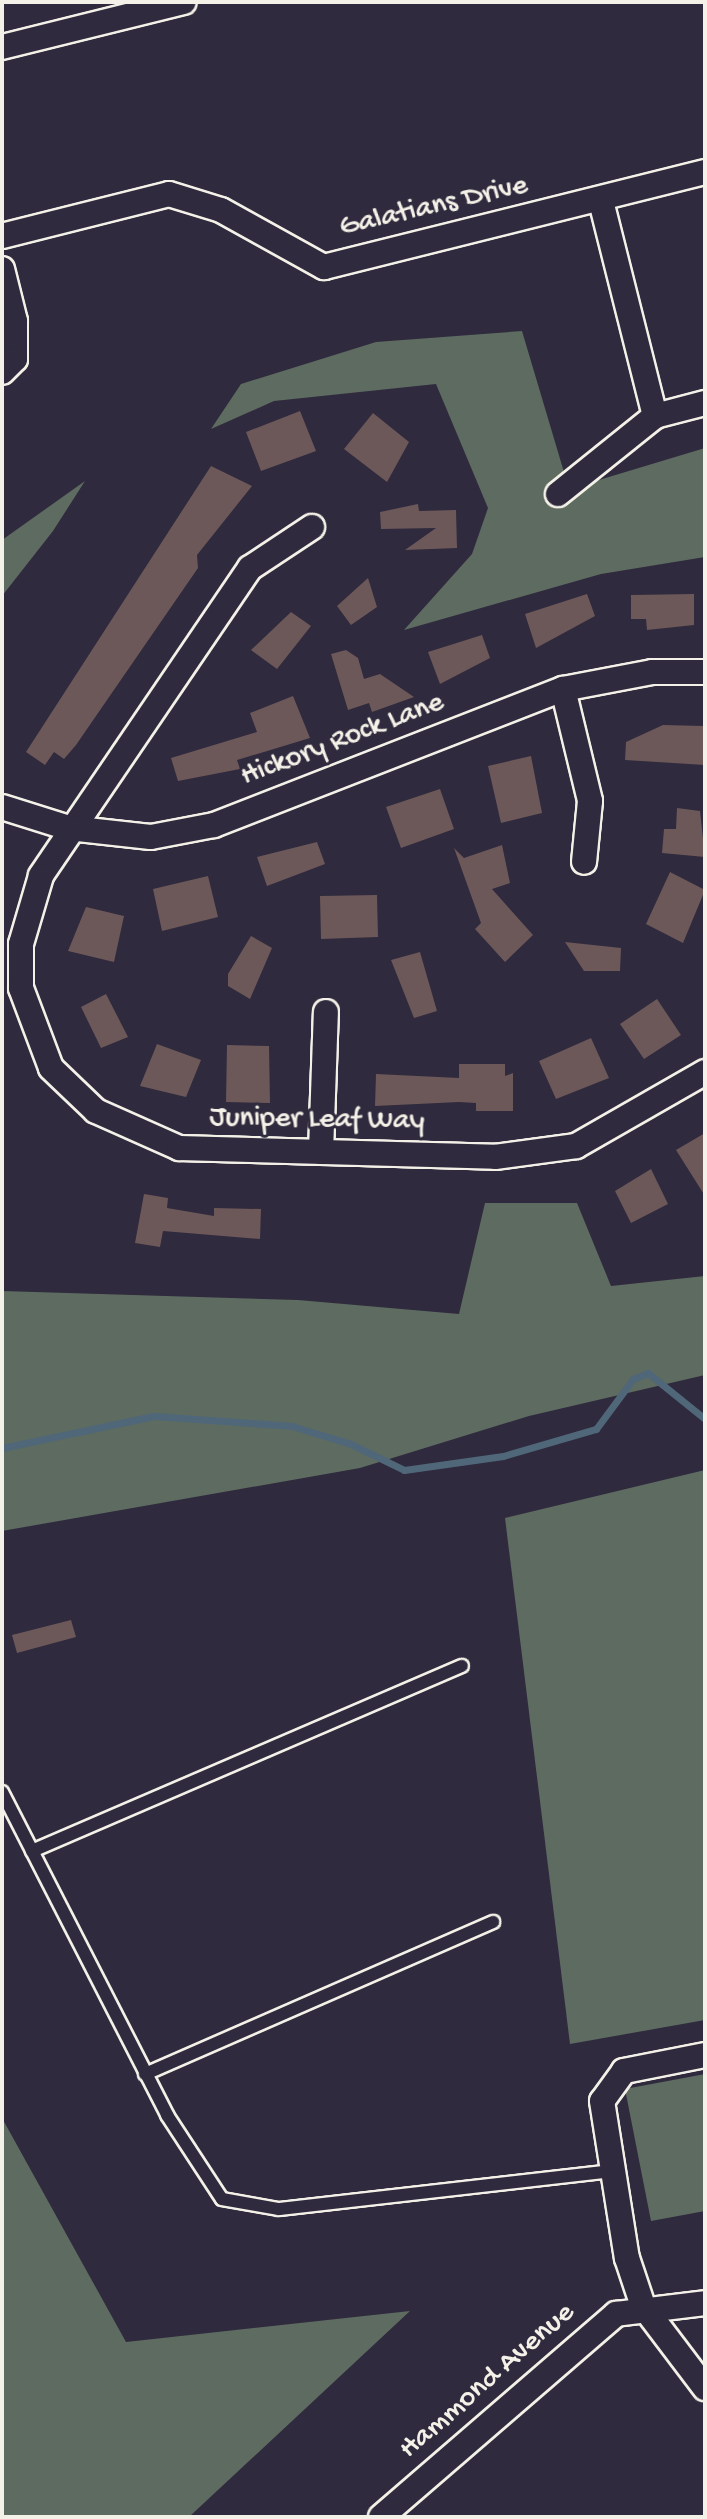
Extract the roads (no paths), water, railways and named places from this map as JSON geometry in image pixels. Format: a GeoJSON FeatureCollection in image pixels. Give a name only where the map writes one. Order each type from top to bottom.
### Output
{"type":"FeatureCollection","features":[{"type":"Feature","properties":{"kind":"street"},"geometry":{"type":"LineString","coordinates":[[2,47],[184,2]]}},
{"type":"Feature","properties":{"kind":"street","name":"Galatians Drive"},"geometry":{"type":"LineString","coordinates":[[2,236],[169,194],[221,210],[324,267],[601,201],[705,172]]}},
{"type":"Feature","properties":{"kind":"street"},"geometry":{"type":"LineString","coordinates":[[601,201],[655,416]]}},
{"type":"Feature","properties":{"kind":"street"},"geometry":{"type":"LineString","coordinates":[[2,269],[15,321],[15,359],[2,372]]}},
{"type":"Feature","properties":{"kind":"street"},"geometry":{"type":"LineString","coordinates":[[558,494],[655,416],[705,403]]}},
{"type":"Feature","properties":{"kind":"street","name":"Juniper Leaf Way"},"geometry":{"type":"LineString","coordinates":[[312,527],[250,568],[69,828],[41,876],[21,944],[28,1019],[51,1068],[96,1111],[179,1148],[495,1157],[576,1146],[705,1072]]}},
{"type":"Feature","properties":{"kind":"street","name":"Hickory Rock Lane"},"geometry":{"type":"LineString","coordinates":[[2,807],[69,828],[151,837],[214,825],[563,689],[652,672],[705,672]]}},
{"type":"Feature","properties":{"kind":"street"},"geometry":{"type":"LineString","coordinates":[[563,689],[590,801],[584,862]]}},
{"type":"Feature","properties":{"kind":"street"},"geometry":{"type":"LineString","coordinates":[[321,1152],[326,1012]]}},
{"type":"Feature","properties":{"kind":"street"},"geometry":{"type":"LineString","coordinates":[[705,2055],[614,2078],[602,2101],[627,2258],[643,2306],[705,2388]]}},
{"type":"Feature","properties":{"kind":"street"},"geometry":{"type":"LineString","coordinates":[[643,2306],[705,2303]]}},
{"type":"Feature","properties":{"kind":"street","name":"Hammond Avenue"},"geometry":{"type":"LineString","coordinates":[[381,2517],[616,2314],[643,2306]]}},
{"type":"Feature","properties":{"kind":"lane"},"geometry":{"type":"LineString","coordinates":[[32,1851],[462,1666]]}},
{"type":"Feature","properties":{"kind":"lane"},"geometry":{"type":"LineString","coordinates":[[2,1792],[145,2074],[204,2180],[245,2208],[613,2171]]}},
{"type":"Feature","properties":{"kind":"lane"},"geometry":{"type":"LineString","coordinates":[[145,2074],[493,1922]]}},
{"type":"Feature","properties":{"kind":"waterway"},"geometry":{"type":"LineString","coordinates":[[2,1448],[154,1416],[292,1426],[351,1444],[404,1470],[503,1456],[596,1429],[633,1379],[648,1373],[705,1419]]}}]}
